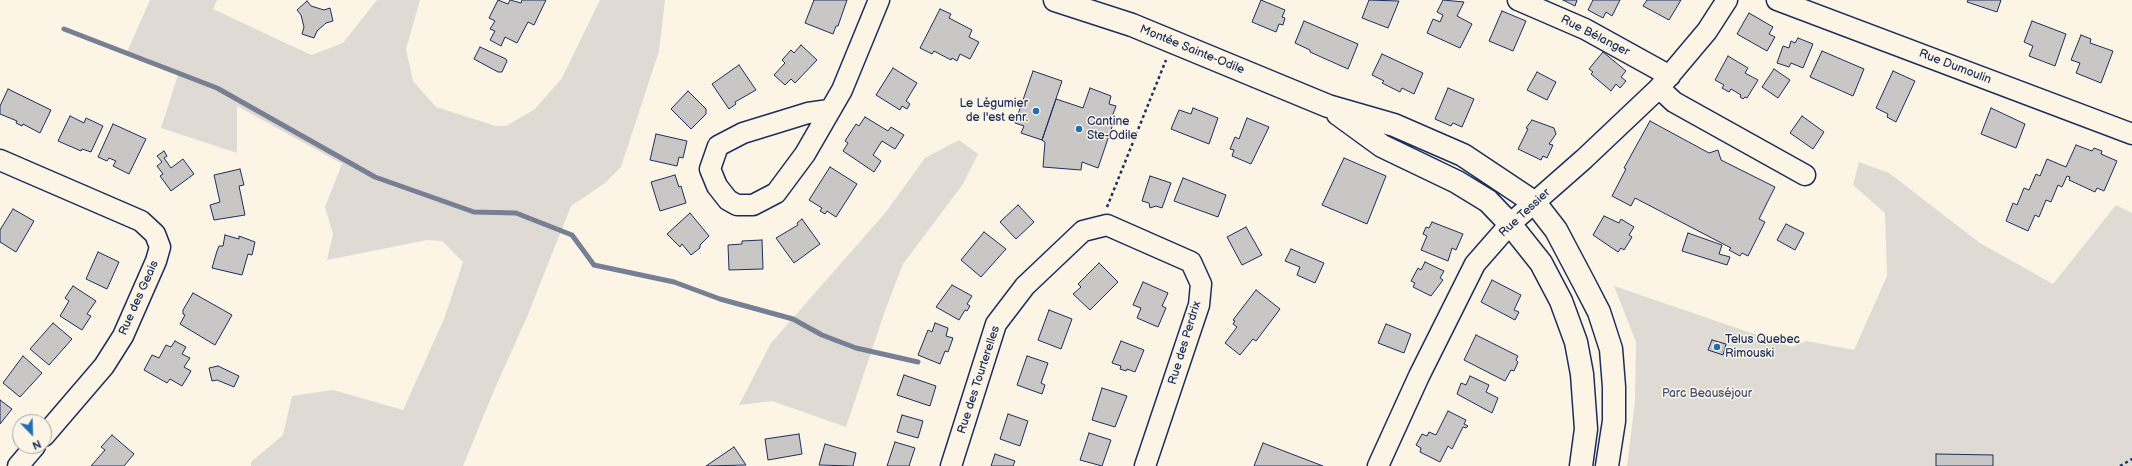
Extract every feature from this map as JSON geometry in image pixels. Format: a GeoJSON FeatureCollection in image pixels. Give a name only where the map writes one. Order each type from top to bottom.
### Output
{"type":"FeatureCollection","features":[{"type":"Feature","properties":{"kind":"main road","name":"Montée Sainte-Odile"},"geometry":{"type":"LineString","coordinates":[[1055,0],[1132,25],[1328,106],[1394,125],[1463,155],[1535,203],[1556,230],[1584,283],[1599,312],[1611,349],[1614,387],[1614,421],[1607,466]]}},
{"type":"Feature","properties":{"kind":"main road","name":"Montée Sainte-Odile"},"geometry":{"type":"LineString","coordinates":[[1328,106],[1382,146],[1458,182],[1488,201],[1510,224],[1541,263],[1561,301],[1576,342],[1582,374],[1586,429],[1581,466]]}},
{"type":"Feature","properties":{"kind":"street"},"geometry":{"type":"LineString","coordinates":[[830,110],[808,113],[743,133],[718,146],[710,169],[717,186],[728,200],[737,205],[753,205],[776,193],[805,154],[842,90],[879,0]]}},
{"type":"Feature","properties":{"kind":"street","name":"Rue Bélanger"},"geometry":{"type":"LineString","coordinates":[[1518,0],[1585,29],[1664,82],[1674,102],[1805,175]]}},
{"type":"Feature","properties":{"kind":"street","name":"Rue Tessier"},"geometry":{"type":"LineString","coordinates":[[1378,466],[1419,376],[1475,264],[1510,224],[1584,159],[1664,82],[1707,31],[1727,0]]}},
{"type":"Feature","properties":{"kind":"street","name":"Rue Dumoulin"},"geometry":{"type":"LineString","coordinates":[[1777,0],[2132,134]]}},
{"type":"Feature","properties":{"kind":"street","name":"Rue des Geais"},"geometry":{"type":"LineString","coordinates":[[0,162],[141,221],[155,234],[160,247],[156,261],[123,336],[104,366],[52,427]]}},
{"type":"Feature","properties":{"kind":"street","name":"Rue des Perdrix"},"geometry":{"type":"LineString","coordinates":[[1091,229],[1107,226],[1191,262],[1200,284],[1199,305],[1145,466]]}},
{"type":"Feature","properties":{"kind":"street","name":"Rue des Tourterelles"},"geometry":{"type":"LineString","coordinates":[[951,466],[996,324],[1025,286],[1091,229]]}},
{"type":"Feature","properties":{"kind":"street"},"geometry":{"type":"LineString","coordinates":[[18,466],[28,454]]}},
{"type":"Feature","properties":{"kind":"path"},"geometry":{"type":"LineString","coordinates":[[1091,229],[1173,42]]}},
{"type":"Feature","properties":{"kind":"path"},"geometry":{"type":"LineString","coordinates":[[2120,466],[2132,459]]}},
{"type":"Feature","properties":{"kind":"green space"},"geometry":{"type":"Polygon","coordinates":[[[150,0],[217,0],[213,9],[311,55],[343,43],[377,0],[420,0],[406,49],[413,81],[436,107],[496,126],[506,126],[535,109],[562,78],[600,0],[665,0],[659,51],[621,167],[605,183],[571,206],[527,317],[495,388],[463,466],[251,466],[251,462],[283,435],[292,396],[333,390],[403,410],[444,319],[463,262],[442,241],[427,240],[327,260],[333,234],[325,207],[342,164],[237,106],[237,153],[161,128],[178,75],[127,52],[150,0]]]}},
{"type":"Feature","properties":{"kind":"green space"},"geometry":{"type":"Polygon","coordinates":[[[959,140],[978,154],[963,184],[903,264],[886,308],[846,427],[772,401],[739,405],[771,343],[886,212],[925,158],[959,140]]]}},
{"type":"Feature","properties":{"kind":"green space","name":"Parc Beauséjour"},"geometry":{"type":"Polygon","coordinates":[[[1859,162],[1889,173],[1980,243],[2053,284],[2116,205],[2132,213],[2132,466],[1627,466],[1635,401],[1636,342],[1614,286],[1792,347],[1806,341],[1854,350],[1887,276],[1885,213],[1853,185],[1859,162]]]}},
{"type":"Feature","properties":{"kind":"building"},"geometry":{"type":"Polygon","coordinates":[[[498,0],[508,4],[510,0],[521,3],[522,0],[546,0],[534,25],[528,22],[517,43],[505,37],[501,46],[490,40],[495,31],[490,29],[495,21],[489,18],[498,0]]]}},
{"type":"Feature","properties":{"kind":"building"},"geometry":{"type":"Polygon","coordinates":[[[814,0],[847,0],[838,26],[836,26],[833,34],[805,23],[814,0]]]}},
{"type":"Feature","properties":{"kind":"building"},"geometry":{"type":"Polygon","coordinates":[[[1261,0],[1285,10],[1282,17],[1285,18],[1283,25],[1279,24],[1276,32],[1252,22],[1261,0]]]}},
{"type":"Feature","properties":{"kind":"building"},"geometry":{"type":"Polygon","coordinates":[[[1369,0],[1399,1],[1388,28],[1362,18],[1369,0]]]}},
{"type":"Feature","properties":{"kind":"building"},"geometry":{"type":"Polygon","coordinates":[[[1443,0],[1464,2],[1457,16],[1472,24],[1460,48],[1427,33],[1433,19],[1440,22],[1443,15],[1437,12],[1443,0]]]}},
{"type":"Feature","properties":{"kind":"building"},"geometry":{"type":"Polygon","coordinates":[[[1563,0],[1577,0],[1575,6],[1563,0]]]}},
{"type":"Feature","properties":{"kind":"building"},"geometry":{"type":"Polygon","coordinates":[[[1593,0],[1620,0],[1612,16],[1606,12],[1603,18],[1588,10],[1593,0]]]}},
{"type":"Feature","properties":{"kind":"building"},"geometry":{"type":"Polygon","coordinates":[[[1647,0],[1681,0],[1669,20],[1643,6],[1647,0]]]}},
{"type":"Feature","properties":{"kind":"building"},"geometry":{"type":"Polygon","coordinates":[[[1968,0],[2001,0],[1997,12],[1967,2],[1968,0]]]}},
{"type":"Feature","properties":{"kind":"building"},"geometry":{"type":"Polygon","coordinates":[[[307,1],[311,6],[324,10],[330,8],[333,21],[326,23],[317,31],[314,38],[302,34],[304,27],[301,15],[297,10],[307,1]]]}},
{"type":"Feature","properties":{"kind":"building"},"geometry":{"type":"Polygon","coordinates":[[[940,9],[951,14],[949,18],[972,30],[969,37],[979,42],[970,59],[960,54],[957,61],[952,58],[951,60],[934,51],[932,54],[920,48],[940,9]]]}},
{"type":"Feature","properties":{"kind":"building"},"geometry":{"type":"Polygon","coordinates":[[[1502,11],[1526,21],[1513,51],[1489,41],[1502,11]]]}},
{"type":"Feature","properties":{"kind":"building"},"geometry":{"type":"Polygon","coordinates":[[[1749,13],[1773,27],[1769,34],[1775,37],[1767,51],[1737,34],[1749,13]]]}},
{"type":"Feature","properties":{"kind":"building"},"geometry":{"type":"Polygon","coordinates":[[[1304,21],[1358,44],[1348,69],[1310,52],[1310,50],[1295,43],[1304,21]]]}},
{"type":"Feature","properties":{"kind":"building"},"geometry":{"type":"Polygon","coordinates":[[[2032,21],[2066,34],[2055,66],[2029,56],[2033,46],[2024,42],[2032,21]]]}},
{"type":"Feature","properties":{"kind":"building"},"geometry":{"type":"Polygon","coordinates":[[[2081,35],[2091,39],[2090,43],[2113,51],[2101,83],[2076,73],[2080,63],[2071,60],[2081,35]]]}},
{"type":"Feature","properties":{"kind":"building"},"geometry":{"type":"Polygon","coordinates":[[[1798,38],[1813,44],[1803,68],[1791,63],[1789,67],[1777,63],[1783,46],[1789,48],[1791,41],[1795,43],[1798,38]]]}},
{"type":"Feature","properties":{"kind":"building"},"geometry":{"type":"Polygon","coordinates":[[[801,45],[817,60],[795,83],[791,79],[785,85],[774,75],[785,63],[782,60],[791,50],[794,53],[801,45]]]}},
{"type":"Feature","properties":{"kind":"building"},"geometry":{"type":"Polygon","coordinates":[[[480,47],[506,59],[507,61],[502,72],[498,72],[474,59],[480,47]]]}},
{"type":"Feature","properties":{"kind":"building"},"geometry":{"type":"Polygon","coordinates":[[[1822,51],[1864,69],[1853,96],[1810,77],[1822,51]]]}},
{"type":"Feature","properties":{"kind":"building"},"geometry":{"type":"Polygon","coordinates":[[[1603,52],[1626,71],[1621,77],[1626,81],[1620,88],[1616,84],[1611,91],[1591,74],[1593,72],[1589,69],[1603,52]]]}},
{"type":"Feature","properties":{"kind":"building"},"geometry":{"type":"Polygon","coordinates":[[[1382,54],[1423,73],[1414,94],[1402,88],[1400,92],[1382,83],[1384,81],[1372,75],[1382,54]]]}},
{"type":"Feature","properties":{"kind":"building"},"geometry":{"type":"Polygon","coordinates":[[[1728,56],[1748,68],[1745,73],[1758,80],[1747,98],[1745,97],[1743,99],[1740,97],[1741,95],[1731,89],[1729,92],[1722,88],[1724,85],[1715,80],[1728,56]]]}},
{"type":"Feature","properties":{"kind":"building"},"geometry":{"type":"Polygon","coordinates":[[[739,65],[756,90],[735,102],[736,104],[729,109],[712,84],[739,65]]]}},
{"type":"Feature","properties":{"kind":"building"},"geometry":{"type":"Polygon","coordinates":[[[893,68],[917,83],[906,101],[910,104],[907,109],[902,106],[900,110],[876,95],[893,68]]]}},
{"type":"Feature","properties":{"kind":"building"},"geometry":{"type":"Polygon","coordinates":[[[1774,69],[1790,80],[1778,98],[1762,87],[1774,69]]]}},
{"type":"Feature","properties":{"kind":"building","name":"Le Légumier de l'est enr."},"geometry":{"type":"Polygon","coordinates":[[[1033,71],[1062,81],[1042,140],[1021,133],[1024,126],[1015,123],[1033,71]]]}},
{"type":"Feature","properties":{"kind":"building"},"geometry":{"type":"Polygon","coordinates":[[[1893,71],[1915,81],[1896,122],[1887,117],[1888,114],[1876,108],[1893,71]]]}},
{"type":"Feature","properties":{"kind":"building"},"geometry":{"type":"Polygon","coordinates":[[[1537,72],[1556,82],[1547,100],[1527,90],[1537,72]]]}},
{"type":"Feature","properties":{"kind":"building","name":"Cantine Ste-Odile"},"geometry":{"type":"Polygon","coordinates":[[[1090,88],[1111,96],[1109,104],[1116,106],[1112,117],[1115,118],[1098,168],[1082,162],[1081,170],[1043,167],[1045,142],[1042,140],[1056,99],[1083,108],[1090,88]]]}},
{"type":"Feature","properties":{"kind":"building"},"geometry":{"type":"Polygon","coordinates":[[[1448,88],[1474,99],[1462,127],[1453,123],[1451,126],[1435,119],[1448,88]]]}},
{"type":"Feature","properties":{"kind":"building"},"geometry":{"type":"Polygon","coordinates":[[[8,89],[51,110],[40,133],[23,124],[22,126],[16,123],[17,121],[0,114],[0,106],[8,89]]]}},
{"type":"Feature","properties":{"kind":"building"},"geometry":{"type":"Polygon","coordinates":[[[688,91],[706,109],[706,114],[691,129],[671,109],[688,91]]]}},
{"type":"Feature","properties":{"kind":"building"},"geometry":{"type":"Polygon","coordinates":[[[1193,108],[1218,118],[1209,144],[1171,129],[1179,110],[1191,114],[1193,108]]]}},
{"type":"Feature","properties":{"kind":"building"},"geometry":{"type":"Polygon","coordinates":[[[1991,108],[2025,124],[2016,148],[1981,134],[1991,108]]]}},
{"type":"Feature","properties":{"kind":"building"},"geometry":{"type":"Polygon","coordinates":[[[70,116],[84,123],[86,118],[103,126],[91,152],[82,149],[81,151],[58,141],[70,116]]]}},
{"type":"Feature","properties":{"kind":"building"},"geometry":{"type":"Polygon","coordinates":[[[1802,116],[1824,132],[1813,149],[1790,133],[1802,116]]]}},
{"type":"Feature","properties":{"kind":"building"},"geometry":{"type":"Polygon","coordinates":[[[865,117],[888,131],[891,127],[904,135],[895,149],[882,141],[873,155],[881,161],[874,172],[843,151],[848,143],[845,141],[856,124],[859,126],[865,117]]]}},
{"type":"Feature","properties":{"kind":"building"},"geometry":{"type":"Polygon","coordinates":[[[1247,118],[1269,127],[1251,164],[1232,156],[1234,150],[1230,149],[1235,137],[1239,139],[1247,118]]]}},
{"type":"Feature","properties":{"kind":"building"},"geometry":{"type":"Polygon","coordinates":[[[1532,120],[1554,128],[1556,134],[1549,144],[1553,145],[1547,158],[1543,156],[1541,160],[1518,149],[1528,129],[1526,128],[1532,120]]]}},
{"type":"Feature","properties":{"kind":"building"},"geometry":{"type":"Polygon","coordinates":[[[1650,121],[1709,153],[1718,150],[1721,160],[1775,187],[1759,219],[1765,222],[1748,256],[1742,253],[1740,256],[1729,250],[1731,248],[1635,198],[1631,206],[1612,196],[1626,169],[1624,168],[1650,121]]]}},
{"type":"Feature","properties":{"kind":"building"},"geometry":{"type":"Polygon","coordinates":[[[113,124],[146,139],[129,174],[113,166],[116,161],[109,158],[107,161],[98,157],[113,124]]]}},
{"type":"Feature","properties":{"kind":"building"},"geometry":{"type":"Polygon","coordinates":[[[656,134],[687,141],[683,158],[679,157],[677,166],[650,160],[656,134]]]}},
{"type":"Feature","properties":{"kind":"building"},"geometry":{"type":"Polygon","coordinates":[[[2076,145],[2092,151],[2094,148],[2102,151],[2101,154],[2117,161],[2104,191],[2097,188],[2095,192],[2069,180],[2070,177],[2067,176],[2062,187],[2058,185],[2051,202],[2046,200],[2039,217],[2035,215],[2028,231],[2006,221],[2013,203],[2017,205],[2024,188],[2029,190],[2036,174],[2040,176],[2047,159],[2066,167],[2076,145]]]}},
{"type":"Feature","properties":{"kind":"building"},"geometry":{"type":"Polygon","coordinates":[[[164,151],[167,156],[164,158],[171,168],[183,159],[194,174],[171,191],[160,176],[163,174],[157,166],[162,162],[157,156],[164,151]]]}},
{"type":"Feature","properties":{"kind":"building"},"geometry":{"type":"Polygon","coordinates":[[[1344,158],[1386,176],[1367,224],[1322,205],[1344,158]]]}},
{"type":"Feature","properties":{"kind":"building"},"geometry":{"type":"Polygon","coordinates":[[[830,167],[857,184],[836,217],[827,211],[825,214],[820,211],[822,208],[809,200],[830,167]]]}},
{"type":"Feature","properties":{"kind":"building"},"geometry":{"type":"Polygon","coordinates":[[[240,169],[244,185],[239,186],[245,215],[214,220],[210,205],[220,202],[214,175],[240,169]]]}},
{"type":"Feature","properties":{"kind":"building"},"geometry":{"type":"Polygon","coordinates":[[[675,175],[679,187],[681,186],[686,203],[660,211],[651,182],[675,175]]]}},
{"type":"Feature","properties":{"kind":"building"},"geometry":{"type":"Polygon","coordinates":[[[1150,176],[1171,183],[1162,208],[1156,206],[1150,208],[1149,203],[1142,201],[1150,176]]]}},
{"type":"Feature","properties":{"kind":"building"},"geometry":{"type":"Polygon","coordinates":[[[1183,178],[1226,195],[1218,217],[1174,201],[1183,178]]]}},
{"type":"Feature","properties":{"kind":"building"},"geometry":{"type":"Polygon","coordinates":[[[1018,205],[1034,222],[1016,239],[1000,222],[1018,205]]]}},
{"type":"Feature","properties":{"kind":"building"},"geometry":{"type":"Polygon","coordinates":[[[13,209],[34,221],[16,252],[0,242],[0,230],[13,209]]]}},
{"type":"Feature","properties":{"kind":"building"},"geometry":{"type":"Polygon","coordinates":[[[690,213],[709,236],[700,245],[700,248],[691,255],[682,244],[680,247],[667,234],[690,213]]]}},
{"type":"Feature","properties":{"kind":"building"},"geometry":{"type":"Polygon","coordinates":[[[1604,216],[1619,223],[1621,219],[1634,227],[1629,235],[1632,237],[1624,250],[1621,248],[1618,252],[1593,235],[1604,216]]]}},
{"type":"Feature","properties":{"kind":"building"},"geometry":{"type":"Polygon","coordinates":[[[802,219],[820,244],[794,263],[776,238],[798,225],[797,223],[802,219]]]}},
{"type":"Feature","properties":{"kind":"building"},"geometry":{"type":"Polygon","coordinates":[[[1432,222],[1463,234],[1456,250],[1452,248],[1448,261],[1421,250],[1427,236],[1423,234],[1426,227],[1429,228],[1432,222]]]}},
{"type":"Feature","properties":{"kind":"building"},"geometry":{"type":"Polygon","coordinates":[[[1786,224],[1804,233],[1795,250],[1777,240],[1786,224]]]}},
{"type":"Feature","properties":{"kind":"building"},"geometry":{"type":"Polygon","coordinates":[[[1246,227],[1262,255],[1242,265],[1227,237],[1246,227]]]}},
{"type":"Feature","properties":{"kind":"building"},"geometry":{"type":"Polygon","coordinates":[[[984,232],[1006,249],[981,277],[961,260],[984,232]]]}},
{"type":"Feature","properties":{"kind":"building"},"geometry":{"type":"Polygon","coordinates":[[[1688,233],[1722,245],[1719,254],[1730,257],[1727,265],[1682,251],[1688,233]]]}},
{"type":"Feature","properties":{"kind":"building"},"geometry":{"type":"Polygon","coordinates":[[[225,235],[239,239],[239,236],[255,242],[252,255],[248,254],[242,275],[212,268],[219,246],[223,246],[225,235]]]}},
{"type":"Feature","properties":{"kind":"building"},"geometry":{"type":"Polygon","coordinates":[[[762,240],[763,269],[729,270],[728,245],[742,244],[742,241],[762,240]]]}},
{"type":"Feature","properties":{"kind":"building"},"geometry":{"type":"Polygon","coordinates":[[[1291,249],[1324,263],[1315,283],[1297,275],[1300,267],[1285,261],[1291,249]]]}},
{"type":"Feature","properties":{"kind":"building"},"geometry":{"type":"Polygon","coordinates":[[[98,252],[119,262],[107,289],[86,279],[98,252]]]}},
{"type":"Feature","properties":{"kind":"building"},"geometry":{"type":"Polygon","coordinates":[[[1425,262],[1444,271],[1440,278],[1443,280],[1431,296],[1413,287],[1415,283],[1411,281],[1418,268],[1421,270],[1425,262]]]}},
{"type":"Feature","properties":{"kind":"building"},"geometry":{"type":"Polygon","coordinates":[[[1099,263],[1118,282],[1090,310],[1073,294],[1081,287],[1078,284],[1099,263]]]}},
{"type":"Feature","properties":{"kind":"building"},"geometry":{"type":"Polygon","coordinates":[[[1492,280],[1521,295],[1514,310],[1519,312],[1515,320],[1481,302],[1492,280]]]}},
{"type":"Feature","properties":{"kind":"building"},"geometry":{"type":"Polygon","coordinates":[[[1143,282],[1168,293],[1162,306],[1166,308],[1158,327],[1137,318],[1141,308],[1133,305],[1143,282]]]}},
{"type":"Feature","properties":{"kind":"building"},"geometry":{"type":"Polygon","coordinates":[[[952,285],[972,296],[967,304],[970,306],[967,311],[965,310],[959,320],[936,307],[952,285]]]}},
{"type":"Feature","properties":{"kind":"building"},"geometry":{"type":"Polygon","coordinates":[[[73,286],[96,301],[87,314],[91,316],[82,330],[60,316],[69,301],[65,298],[73,286]]]}},
{"type":"Feature","properties":{"kind":"building"},"geometry":{"type":"Polygon","coordinates":[[[1256,290],[1280,309],[1256,341],[1253,339],[1240,355],[1225,343],[1237,327],[1233,324],[1235,321],[1233,320],[1256,290]]]}},
{"type":"Feature","properties":{"kind":"building"},"geometry":{"type":"Polygon","coordinates":[[[193,293],[232,315],[215,345],[180,324],[185,315],[183,314],[183,310],[193,293]]]}},
{"type":"Feature","properties":{"kind":"building"},"geometry":{"type":"Polygon","coordinates":[[[1049,310],[1072,319],[1061,349],[1038,340],[1049,310]]]}},
{"type":"Feature","properties":{"kind":"building"},"geometry":{"type":"Polygon","coordinates":[[[53,323],[72,339],[49,365],[30,349],[53,323]]]}},
{"type":"Feature","properties":{"kind":"building"},"geometry":{"type":"Polygon","coordinates":[[[935,323],[948,328],[946,336],[953,338],[948,352],[945,351],[940,364],[918,355],[928,330],[932,332],[935,323]]]}},
{"type":"Feature","properties":{"kind":"building"},"geometry":{"type":"Polygon","coordinates":[[[1386,324],[1411,334],[1404,353],[1378,343],[1386,324]]]}},
{"type":"Feature","properties":{"kind":"building"},"geometry":{"type":"Polygon","coordinates":[[[1476,335],[1518,356],[1516,360],[1518,362],[1514,371],[1511,370],[1505,381],[1464,360],[1476,335]]]}},
{"type":"Feature","properties":{"kind":"building","name":"Telus Quebec Rimouski"},"geometry":{"type":"Polygon","coordinates":[[[1712,340],[1726,344],[1723,355],[1708,350],[1712,340]]]}},
{"type":"Feature","properties":{"kind":"building"},"geometry":{"type":"Polygon","coordinates":[[[175,341],[186,347],[182,354],[190,358],[184,367],[191,371],[182,386],[170,379],[167,383],[144,370],[152,355],[159,358],[166,345],[171,347],[175,341]]]}},
{"type":"Feature","properties":{"kind":"building"},"geometry":{"type":"Polygon","coordinates":[[[1121,341],[1144,350],[1135,372],[1127,369],[1126,371],[1120,369],[1121,366],[1112,363],[1121,341]]]}},
{"type":"Feature","properties":{"kind":"building"},"geometry":{"type":"Polygon","coordinates":[[[23,356],[42,373],[20,397],[3,383],[23,356]]]}},
{"type":"Feature","properties":{"kind":"building"},"geometry":{"type":"Polygon","coordinates":[[[1027,356],[1048,363],[1041,383],[1045,385],[1042,394],[1017,385],[1027,356]]]}},
{"type":"Feature","properties":{"kind":"building"},"geometry":{"type":"Polygon","coordinates":[[[218,366],[239,376],[234,387],[217,380],[212,381],[209,368],[218,366]]]}},
{"type":"Feature","properties":{"kind":"building"},"geometry":{"type":"Polygon","coordinates":[[[904,375],[936,386],[930,406],[897,395],[904,375]]]}},
{"type":"Feature","properties":{"kind":"building"},"geometry":{"type":"Polygon","coordinates":[[[1470,376],[1489,385],[1486,392],[1498,398],[1492,413],[1457,394],[1461,383],[1466,385],[1470,376]]]}},
{"type":"Feature","properties":{"kind":"building"},"geometry":{"type":"Polygon","coordinates":[[[1102,388],[1127,396],[1115,427],[1092,420],[1102,388]]]}},
{"type":"Feature","properties":{"kind":"building"},"geometry":{"type":"Polygon","coordinates":[[[0,400],[12,409],[0,424],[0,400]]]}},
{"type":"Feature","properties":{"kind":"building"},"geometry":{"type":"Polygon","coordinates":[[[1448,411],[1466,420],[1464,424],[1468,426],[1466,428],[1463,427],[1452,449],[1448,446],[1440,462],[1420,452],[1421,448],[1416,445],[1422,434],[1427,436],[1429,432],[1436,435],[1448,411]]]}},
{"type":"Feature","properties":{"kind":"building"},"geometry":{"type":"Polygon","coordinates":[[[1008,414],[1028,421],[1020,446],[1000,439],[1008,414]]]}},
{"type":"Feature","properties":{"kind":"building"},"geometry":{"type":"Polygon","coordinates":[[[902,415],[923,421],[918,438],[897,432],[902,415]]]}},
{"type":"Feature","properties":{"kind":"building"},"geometry":{"type":"Polygon","coordinates":[[[1089,433],[1111,440],[1102,466],[1080,460],[1089,433]]]}},
{"type":"Feature","properties":{"kind":"building"},"geometry":{"type":"Polygon","coordinates":[[[799,434],[802,454],[768,460],[765,439],[799,434]]]}},
{"type":"Feature","properties":{"kind":"building"},"geometry":{"type":"Polygon","coordinates":[[[112,435],[134,454],[124,466],[91,466],[105,450],[101,447],[112,435]]]}},
{"type":"Feature","properties":{"kind":"building"},"geometry":{"type":"Polygon","coordinates":[[[895,442],[915,448],[909,466],[887,466],[895,442]]]}},
{"type":"Feature","properties":{"kind":"building"},"geometry":{"type":"Polygon","coordinates":[[[1263,443],[1323,466],[1254,466],[1263,443]]]}},
{"type":"Feature","properties":{"kind":"building"},"geometry":{"type":"Polygon","coordinates":[[[825,444],[856,453],[853,466],[819,465],[825,444]]]}},
{"type":"Feature","properties":{"kind":"building"},"geometry":{"type":"Polygon","coordinates":[[[734,447],[746,465],[706,466],[734,447]]]}},
{"type":"Feature","properties":{"kind":"building"},"geometry":{"type":"Polygon","coordinates":[[[995,454],[1015,461],[1013,466],[991,466],[995,454]]]}},
{"type":"Feature","properties":{"kind":"building"},"geometry":{"type":"Polygon","coordinates":[[[1936,454],[1993,455],[1993,466],[1936,466],[1936,454]]]}},
{"type":"Feature","properties":{"kind":"waterway"},"geometry":{"type":"LineString","coordinates":[[64,29],[217,88],[375,177],[474,212],[516,213],[572,235],[594,265],[674,282],[720,299],[793,319],[822,335],[856,348],[918,362]]}},
{"type":"Feature","properties":{"kind":"place","name":"Le Légumier de l'est enr."},"geometry":{"type":"Point","coordinates":[1036,111]}},
{"type":"Feature","properties":{"kind":"place","name":"Cantine Ste-Odile"},"geometry":{"type":"Point","coordinates":[1079,129]}},
{"type":"Feature","properties":{"kind":"place","name":"Telus Quebec Rimouski"},"geometry":{"type":"Point","coordinates":[1717,347]}}]}
